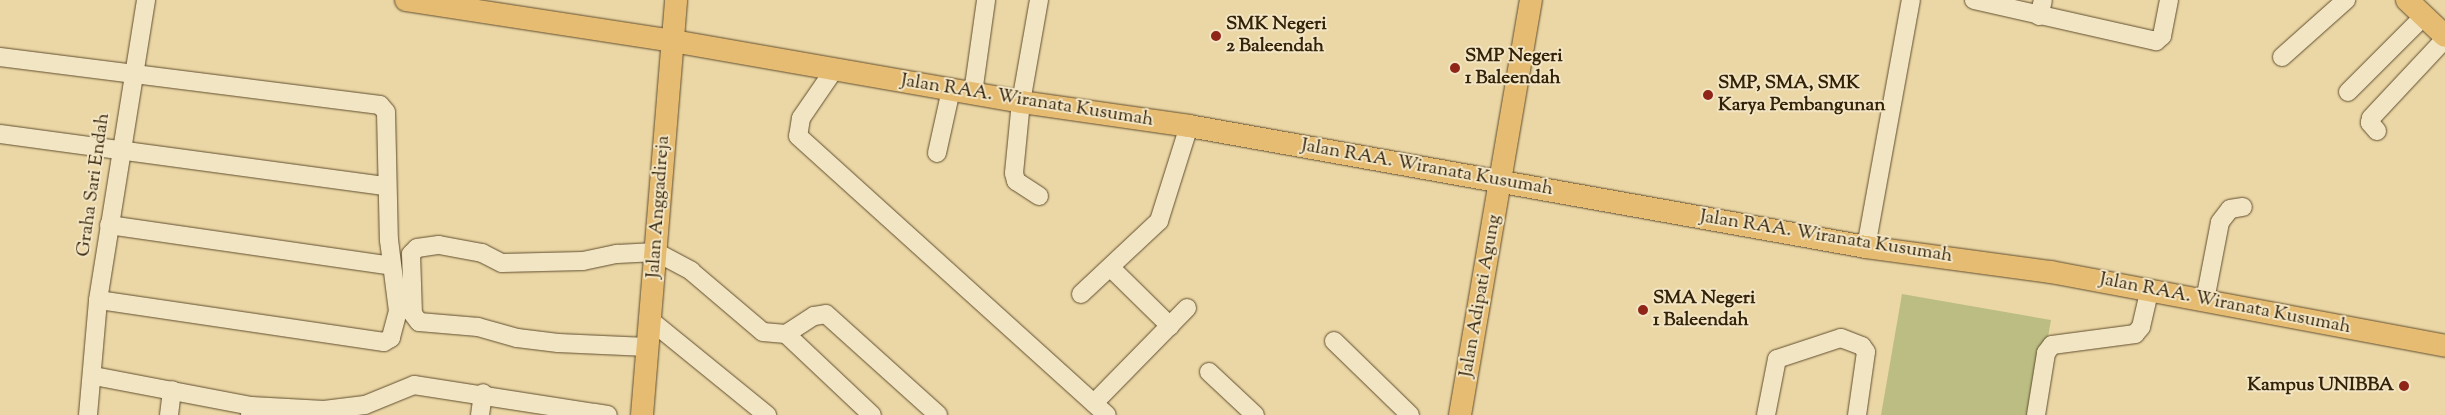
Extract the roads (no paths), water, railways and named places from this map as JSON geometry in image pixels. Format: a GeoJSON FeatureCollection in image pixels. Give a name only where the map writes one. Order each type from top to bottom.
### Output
{"type":"FeatureCollection","features":[{"type":"Feature","properties":{"kind":"main road","name":"Jalan RAA. Wiranata Kusumah"},"geometry":{"type":"LineString","coordinates":[[406,0],[673,41],[1021,102],[1189,126],[1866,247],[1992,263],[2205,300],[2445,346]]}},
{"type":"Feature","properties":{"kind":"main road","name":"Jalan Anggadireja"},"geometry":{"type":"LineString","coordinates":[[642,415],[676,0]]}},
{"type":"Feature","properties":{"kind":"main road","name":"Jalan Adipati Agung"},"geometry":{"type":"LineString","coordinates":[[1460,415],[1531,0]]}},
{"type":"Feature","properties":{"kind":"main road"},"geometry":{"type":"LineString","coordinates":[[2407,0],[2445,38]]}},
{"type":"Feature","properties":{"kind":"street","name":"Graha Sari Endah"},"geometry":{"type":"LineString","coordinates":[[88,415],[94,376],[98,300],[132,75],[146,0]]}},
{"type":"Feature","properties":{"kind":"street"},"geometry":{"type":"LineString","coordinates":[[937,153],[962,92],[986,0]]}},
{"type":"Feature","properties":{"kind":"street"},"geometry":{"type":"LineString","coordinates":[[1039,0],[1021,102],[1014,177],[1039,196]]}},
{"type":"Feature","properties":{"kind":"street"},"geometry":{"type":"LineString","coordinates":[[1866,247],[1911,0]]}},
{"type":"Feature","properties":{"kind":"street"},"geometry":{"type":"LineString","coordinates":[[1974,0],[2041,8],[2156,41],[2162,36],[2169,0]]}},
{"type":"Feature","properties":{"kind":"street"},"geometry":{"type":"LineString","coordinates":[[2282,57],[2346,0]]}},
{"type":"Feature","properties":{"kind":"street"},"geometry":{"type":"LineString","coordinates":[[2348,92],[2424,16]]}},
{"type":"Feature","properties":{"kind":"street"},"geometry":{"type":"LineString","coordinates":[[2377,131],[2370,123],[2371,118],[2445,38]]}},
{"type":"Feature","properties":{"kind":"street"},"geometry":{"type":"LineString","coordinates":[[0,57],[380,105],[386,112],[388,129],[387,186],[392,266],[398,312],[391,338],[384,342],[98,300]]}},
{"type":"Feature","properties":{"kind":"street"},"geometry":{"type":"LineString","coordinates":[[834,70],[801,118],[798,136],[1100,409],[1142,355],[1187,308]]}},
{"type":"Feature","properties":{"kind":"street"},"geometry":{"type":"LineString","coordinates":[[1081,294],[1111,268],[1159,221],[1189,126]]}},
{"type":"Feature","properties":{"kind":"street"},"geometry":{"type":"LineString","coordinates":[[0,134],[120,152],[387,186]]}},
{"type":"Feature","properties":{"kind":"street"},"geometry":{"type":"LineString","coordinates":[[2205,300],[2220,222],[2230,209],[2243,207]]}},
{"type":"Feature","properties":{"kind":"street"},"geometry":{"type":"LineString","coordinates":[[110,225],[392,266]]}},
{"type":"Feature","properties":{"kind":"street"},"geometry":{"type":"LineString","coordinates":[[647,347],[550,342],[517,338],[478,327],[419,322],[413,314],[409,263],[411,254],[417,248],[439,245],[482,253],[502,263],[583,261],[617,254],[656,252],[691,271],[764,332],[781,334],[872,415]]}},
{"type":"Feature","properties":{"kind":"street"},"geometry":{"type":"LineString","coordinates":[[1111,268],[1170,326]]}},
{"type":"Feature","properties":{"kind":"street"},"geometry":{"type":"LineString","coordinates":[[2036,415],[2046,353],[2052,345],[2135,334],[2141,327],[2149,291]]}},
{"type":"Feature","properties":{"kind":"street"},"geometry":{"type":"LineString","coordinates":[[781,334],[814,316],[826,314],[938,415]]}},
{"type":"Feature","properties":{"kind":"street"},"geometry":{"type":"LineString","coordinates":[[650,320],[767,415]]}},
{"type":"Feature","properties":{"kind":"street"},"geometry":{"type":"LineString","coordinates":[[1766,415],[1777,359],[1841,338],[1854,341],[1866,352],[1857,415]]}},
{"type":"Feature","properties":{"kind":"street"},"geometry":{"type":"LineString","coordinates":[[1334,341],[1410,415]]}},
{"type":"Feature","properties":{"kind":"street"},"geometry":{"type":"LineString","coordinates":[[1209,372],[1255,415]]}},
{"type":"Feature","properties":{"kind":"street"},"geometry":{"type":"LineString","coordinates":[[94,376],[172,390],[250,410],[323,412],[361,410],[397,390],[414,385],[483,393],[577,412],[608,415]]}},
{"type":"Feature","properties":{"kind":"street"},"geometry":{"type":"LineString","coordinates":[[169,415],[172,390]]}},
{"type":"Feature","properties":{"kind":"street"},"geometry":{"type":"LineString","coordinates":[[480,415],[483,393]]}},
{"type":"Feature","properties":{"kind":"place","name":"SMK Negeri 2 Baleendah"},"geometry":{"type":"Point","coordinates":[1216,36]}},
{"type":"Feature","properties":{"kind":"place","name":"SMP Negeri 1 Baleendah"},"geometry":{"type":"Point","coordinates":[1455,68]}},
{"type":"Feature","properties":{"kind":"place","name":"SMP, SMA, SMK Karya Pembangunan"},"geometry":{"type":"Point","coordinates":[1708,95]}},
{"type":"Feature","properties":{"kind":"place","name":"SMA Negeri 1 Baleendah"},"geometry":{"type":"Point","coordinates":[1643,310]}},
{"type":"Feature","properties":{"kind":"place","name":"Kampus UNIBBA"},"geometry":{"type":"Point","coordinates":[2404,386]}}]}
